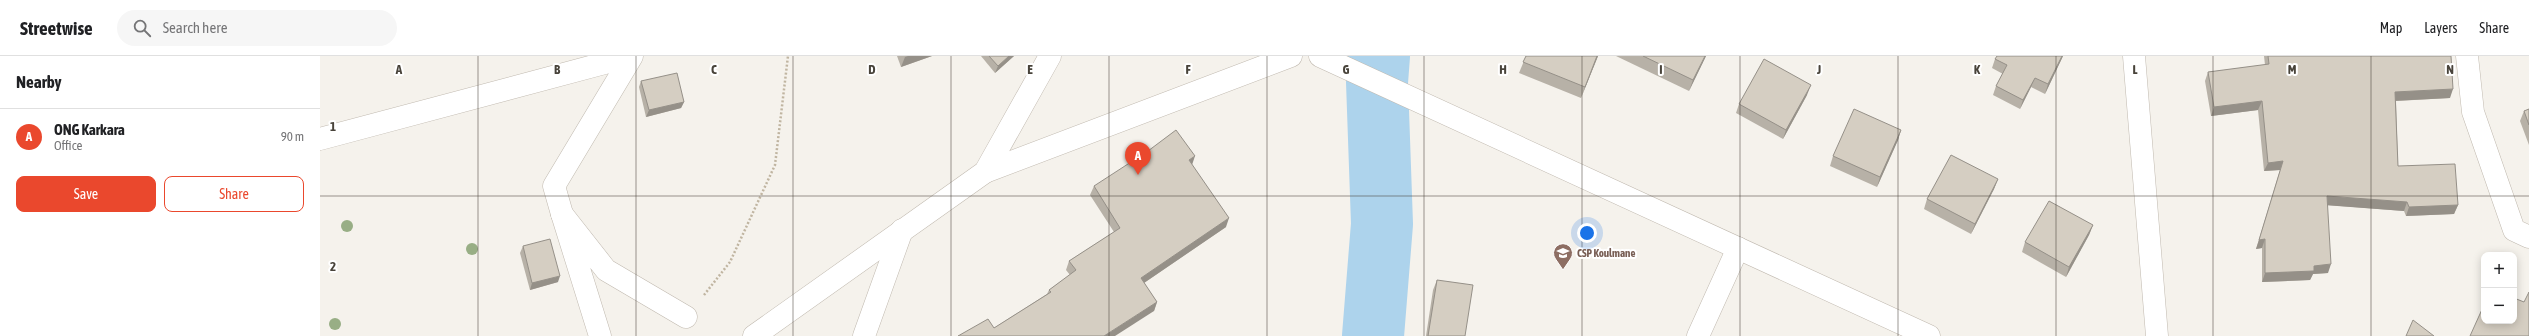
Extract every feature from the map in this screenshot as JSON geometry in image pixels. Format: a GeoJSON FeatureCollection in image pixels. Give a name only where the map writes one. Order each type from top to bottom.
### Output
{"type":"FeatureCollection","features":[{"type":"Feature","properties":{"kind":"street"},"geometry":{"type":"LineString","coordinates":[[320,139],[631,56]]}},
{"type":"Feature","properties":{"kind":"street"},"geometry":{"type":"LineString","coordinates":[[600,336],[554,186],[631,56]]}},
{"type":"Feature","properties":{"kind":"street"},"geometry":{"type":"LineString","coordinates":[[985,172],[1050,56]]}},
{"type":"Feature","properties":{"kind":"street"},"geometry":{"type":"LineString","coordinates":[[754,336],[985,172],[1291,56]]}},
{"type":"Feature","properties":{"kind":"street"},"geometry":{"type":"LineString","coordinates":[[1320,56],[1929,336]]}},
{"type":"Feature","properties":{"kind":"street"},"geometry":{"type":"LineString","coordinates":[[2134,56],[2157,336]]}},
{"type":"Feature","properties":{"kind":"street"},"geometry":{"type":"LineString","coordinates":[[2467,56],[2473,112],[2514,230],[2529,237]]}},
{"type":"Feature","properties":{"kind":"street"},"geometry":{"type":"LineString","coordinates":[[562,214],[606,270],[686,318]]}},
{"type":"Feature","properties":{"kind":"street"},"geometry":{"type":"LineString","coordinates":[[866,334],[902,230]]}},
{"type":"Feature","properties":{"kind":"street"},"geometry":{"type":"LineString","coordinates":[[1698,336],[1738,248]]}},
{"type":"Feature","properties":{"kind":"path"},"geometry":{"type":"LineString","coordinates":[[686,318],[730,262],[774,165],[788,56]]}},
{"type":"Feature","properties":{"kind":"building"},"geometry":{"type":"Polygon","coordinates":[[[989,56],[1009,56],[998,66],[989,56]]]}},
{"type":"Feature","properties":{"kind":"building"},"geometry":{"type":"Polygon","coordinates":[[[1526,56],[1597,56],[1585,87],[1523,62],[1526,56]]]}},
{"type":"Feature","properties":{"kind":"building"},"geometry":{"type":"Polygon","coordinates":[[[1643,56],[1705,56],[1693,80],[1643,56]]]}},
{"type":"Feature","properties":{"kind":"building"},"geometry":{"type":"Polygon","coordinates":[[[1997,56],[2062,56],[2048,84],[2035,78],[2023,100],[1996,86],[2007,65],[1995,59],[1997,56]]]}},
{"type":"Feature","properties":{"kind":"building"},"geometry":{"type":"Polygon","coordinates":[[[2268,56],[2451,56],[2453,89],[2395,92],[2398,166],[2455,164],[2458,205],[2409,207],[2407,202],[2327,196],[2331,264],[2314,266],[2314,271],[2265,273],[2265,239],[2259,240],[2283,161],[2268,163],[2262,101],[2214,107],[2208,72],[2269,64],[2268,56]]]}},
{"type":"Feature","properties":{"kind":"building"},"geometry":{"type":"Polygon","coordinates":[[[1764,59],[1811,85],[1786,130],[1739,104],[1764,59]]]}},
{"type":"Feature","properties":{"kind":"building"},"geometry":{"type":"Polygon","coordinates":[[[677,73],[684,102],[649,110],[641,81],[677,73]]]}},
{"type":"Feature","properties":{"kind":"building"},"geometry":{"type":"Polygon","coordinates":[[[1854,109],[1901,130],[1880,177],[1833,156],[1854,109]]]}},
{"type":"Feature","properties":{"kind":"building"},"geometry":{"type":"Polygon","coordinates":[[[2529,109],[2529,125],[2524,111],[2529,109]]]}},
{"type":"Feature","properties":{"kind":"building"},"geometry":{"type":"Polygon","coordinates":[[[1176,130],[1195,156],[1189,160],[1229,218],[1141,278],[1157,302],[1104,336],[958,336],[988,319],[994,328],[1051,292],[1049,290],[1076,270],[1069,261],[1120,228],[1094,186],[1148,151],[1176,130]]]}},
{"type":"Feature","properties":{"kind":"building"},"geometry":{"type":"Polygon","coordinates":[[[1951,155],[1998,179],[1975,224],[1927,199],[1951,155]]]}},
{"type":"Feature","properties":{"kind":"building"},"geometry":{"type":"Polygon","coordinates":[[[2049,201],[2093,225],[2069,267],[2025,242],[2049,201]]]}},
{"type":"Feature","properties":{"kind":"building"},"geometry":{"type":"Polygon","coordinates":[[[550,239],[560,276],[532,283],[523,246],[550,239]]]}},
{"type":"Feature","properties":{"kind":"building"},"geometry":{"type":"Polygon","coordinates":[[[1437,280],[1473,285],[1465,336],[1428,336],[1437,280]]]}},
{"type":"Feature","properties":{"kind":"building"},"geometry":{"type":"Polygon","coordinates":[[[2529,292],[2529,336],[2470,336],[2481,312],[2481,324],[2517,324],[2517,299],[2524,302],[2529,292]]]}},
{"type":"Feature","properties":{"kind":"building"},"geometry":{"type":"Polygon","coordinates":[[[2413,320],[2434,336],[2406,336],[2413,320]]]}},
{"type":"Feature","properties":{"kind":"waterway"},"geometry":{"type":"LineString","coordinates":[[1373,336],[1382,224],[1377,82],[1379,56]]}},
{"type":"Feature","properties":{"kind":"place","name":"ONG Karkara"},"geometry":{"type":"Point","coordinates":[1138,175]}},
{"type":"Feature","properties":{"kind":"place","name":"CSP Koulmane"},"geometry":{"type":"Point","coordinates":[1563,270]}}]}
